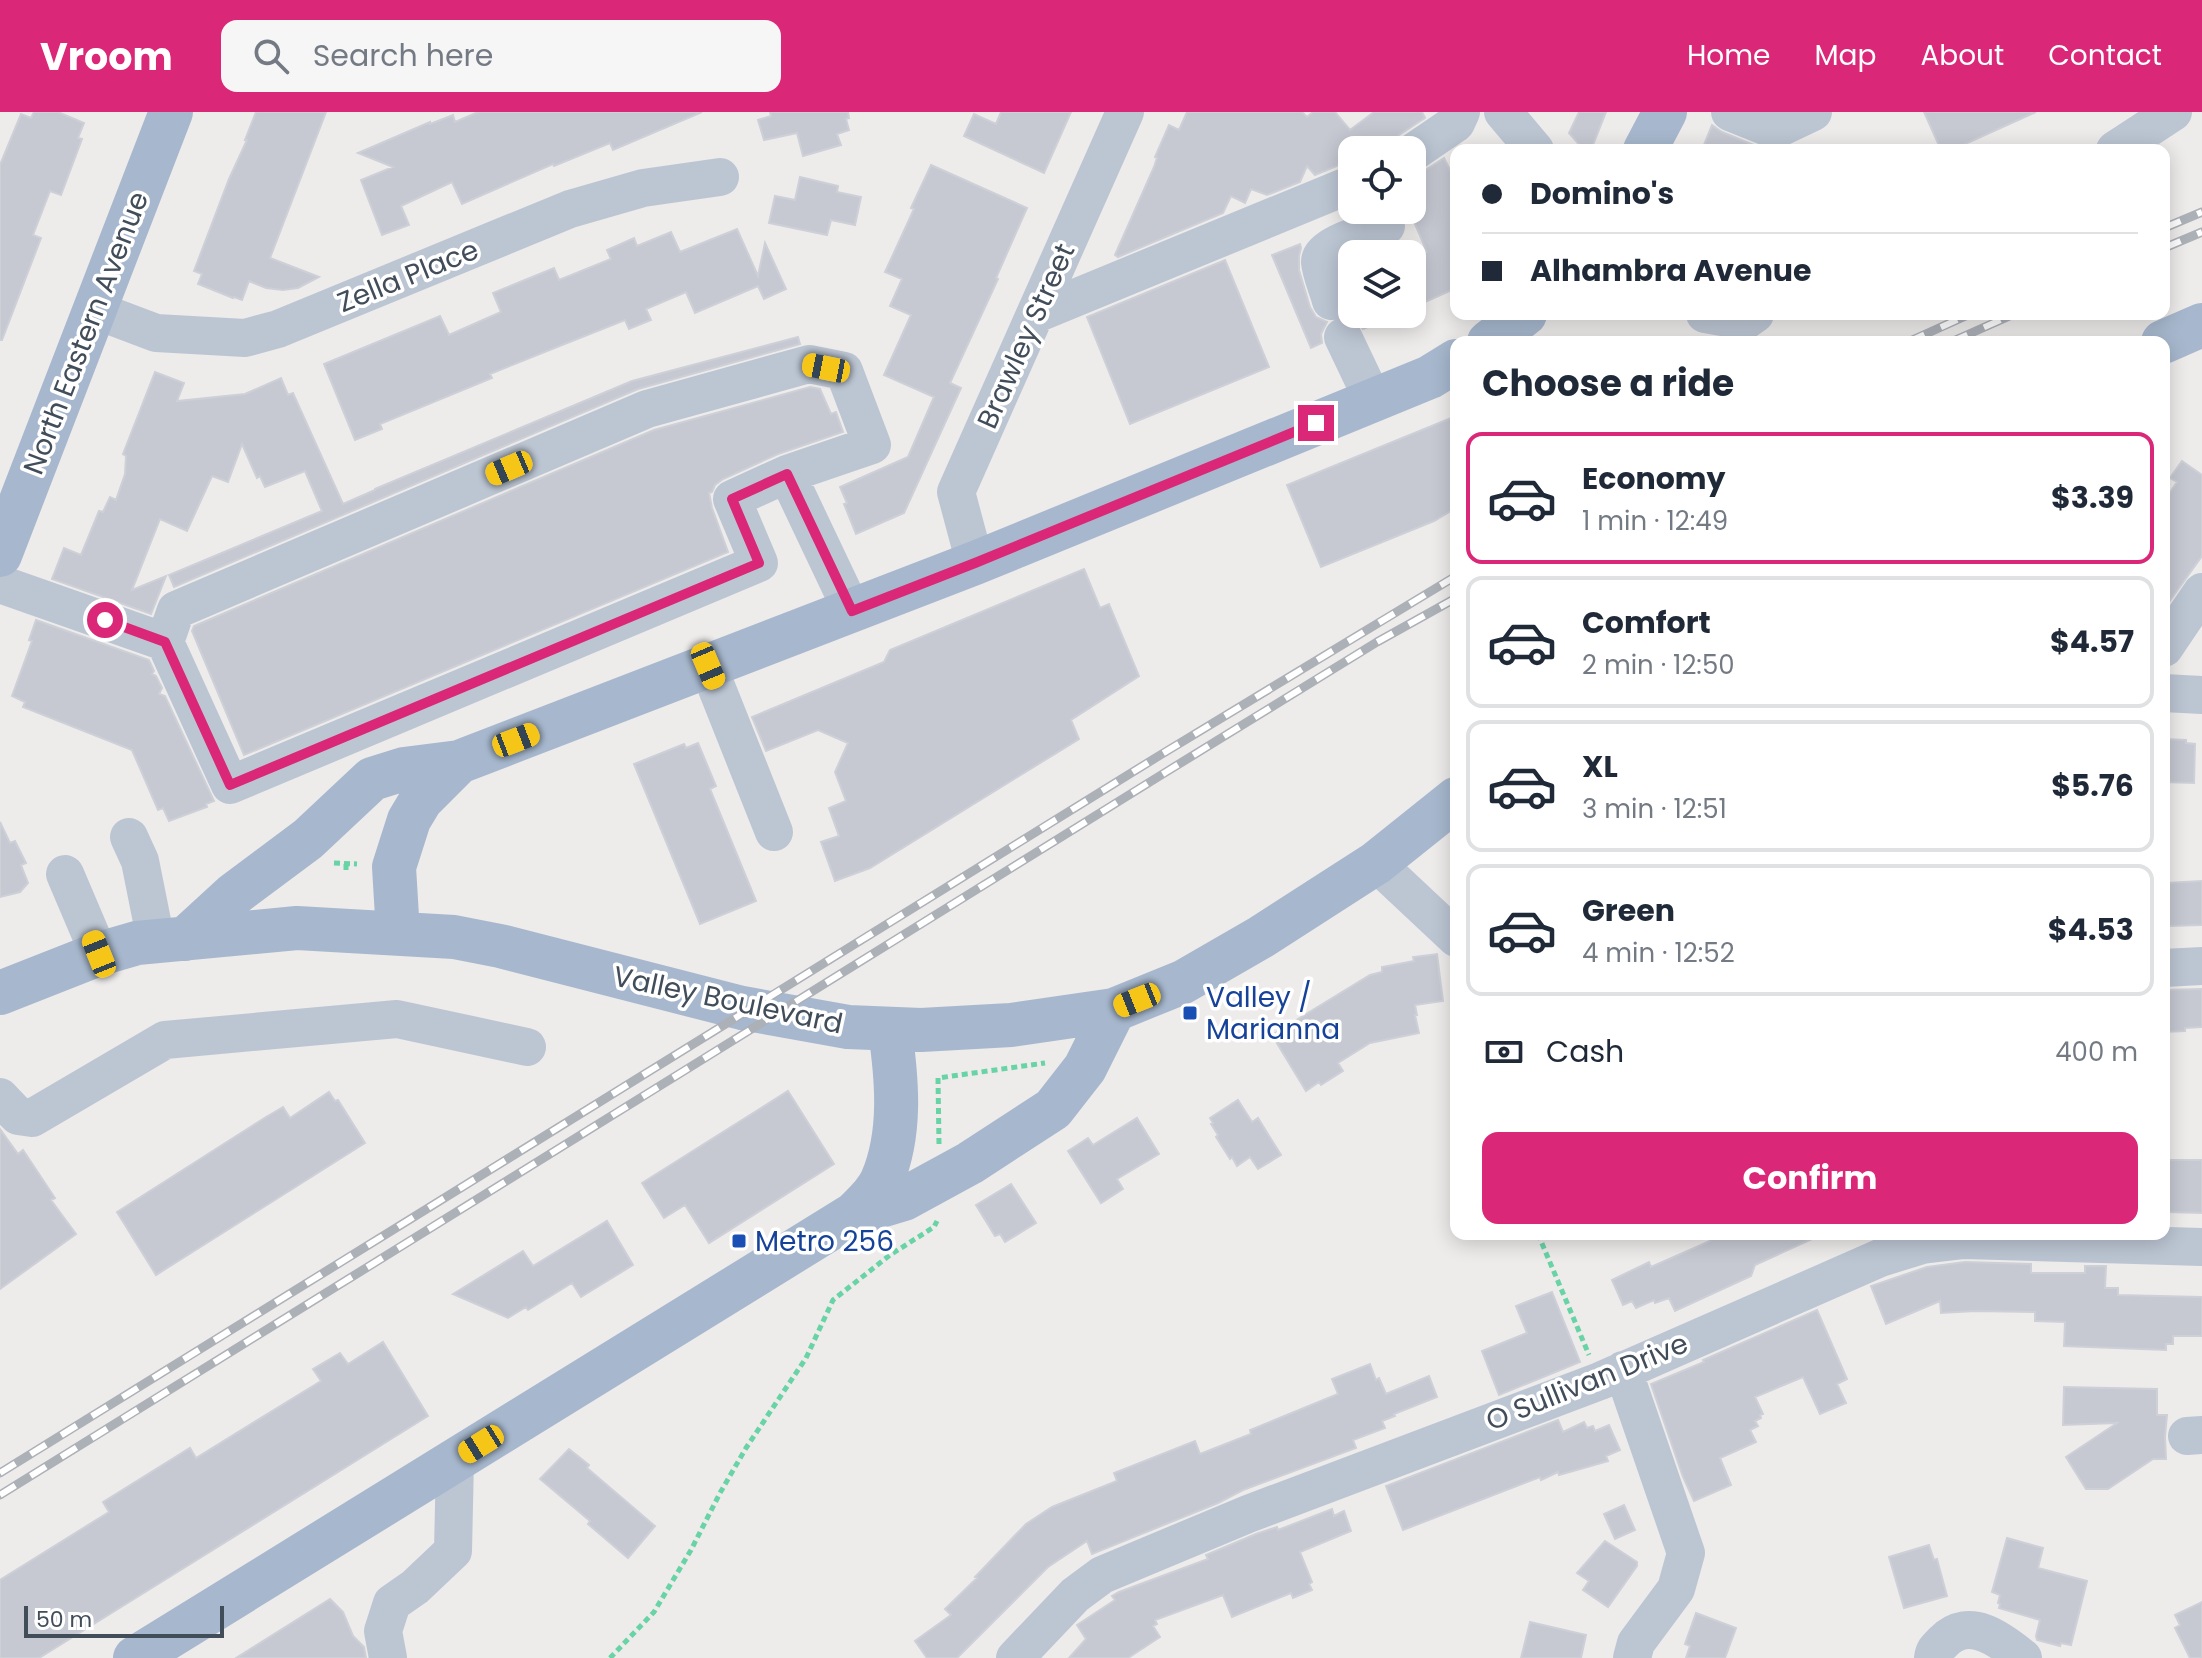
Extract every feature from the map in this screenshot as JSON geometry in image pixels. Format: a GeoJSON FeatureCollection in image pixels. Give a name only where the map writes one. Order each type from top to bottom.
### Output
{"type":"FeatureCollection","features":[{"type":"Feature","properties":{"kind":"main road","name":"North Eastern Avenue"},"geometry":{"type":"LineString","coordinates":[[0,555],[171,112]]}},
{"type":"Feature","properties":{"kind":"main road"},"geometry":{"type":"LineString","coordinates":[[1648,144],[1665,112]]}},
{"type":"Feature","properties":{"kind":"main road"},"geometry":{"type":"LineString","coordinates":[[1497,336],[1517,320]]}},
{"type":"Feature","properties":{"kind":"main road"},"geometry":{"type":"LineString","coordinates":[[2170,339],[2202,325]]}},
{"type":"Feature","properties":{"kind":"main road"},"geometry":{"type":"LineString","coordinates":[[170,940],[308,839],[372,779],[404,769],[459,762],[852,611],[1430,377],[1450,365]]}},
{"type":"Feature","properties":{"kind":"main road"},"geometry":{"type":"LineString","coordinates":[[398,933],[394,867],[409,820],[421,800],[459,762]]}},
{"type":"Feature","properties":{"kind":"main road","name":"Valley Boulevard"},"geometry":{"type":"LineString","coordinates":[[0,993],[99,954],[137,943],[297,928],[454,937],[742,1008],[869,1028],[1011,1025],[1114,1010],[1183,982],[1261,937],[1376,863],[1450,804]]}},
{"type":"Feature","properties":{"kind":"main road"},"geometry":{"type":"LineString","coordinates":[[854,1214],[904,1199],[970,1163],[1053,1109],[1085,1068],[1114,1010]]}},
{"type":"Feature","properties":{"kind":"main road"},"geometry":{"type":"LineString","coordinates":[[135,1658],[854,1214],[872,1196],[881,1181],[893,1145],[896,1077],[869,1028]]}},
{"type":"Feature","properties":{"kind":"street","name":"Brawley Street"},"geometry":{"type":"LineString","coordinates":[[975,563],[956,492],[1125,112]]}},
{"type":"Feature","properties":{"kind":"street"},"geometry":{"type":"LineString","coordinates":[[1426,143],[1456,123],[1461,112]]}},
{"type":"Feature","properties":{"kind":"street"},"geometry":{"type":"LineString","coordinates":[[1503,112],[1530,144]]}},
{"type":"Feature","properties":{"kind":"street"},"geometry":{"type":"LineString","coordinates":[[1730,112],[1775,130],[1813,112]]}},
{"type":"Feature","properties":{"kind":"street"},"geometry":{"type":"LineString","coordinates":[[2124,144],[2173,112]]}},
{"type":"Feature","properties":{"kind":"street","name":"Zella Place"},"geometry":{"type":"LineString","coordinates":[[95,310],[156,333],[245,338],[278,329],[570,209],[643,188],[720,177]]}},
{"type":"Feature","properties":{"kind":"street"},"geometry":{"type":"LineString","coordinates":[[1036,314],[1338,190]]}},
{"type":"Feature","properties":{"kind":"street"},"geometry":{"type":"LineString","coordinates":[[1331,301],[1320,260],[1324,251],[1386,226]]}},
{"type":"Feature","properties":{"kind":"street"},"geometry":{"type":"LineString","coordinates":[[1343,337],[1373,400]]}},
{"type":"Feature","properties":{"kind":"street"},"geometry":{"type":"LineString","coordinates":[[809,364],[844,371],[872,445],[787,474],[732,499],[759,563],[230,785],[165,642],[176,610],[647,409],[809,364]]}},
{"type":"Feature","properties":{"kind":"street"},"geometry":{"type":"LineString","coordinates":[[787,474],[852,611]]}},
{"type":"Feature","properties":{"kind":"street"},"geometry":{"type":"LineString","coordinates":[[0,584],[165,642]]}},
{"type":"Feature","properties":{"kind":"street"},"geometry":{"type":"LineString","coordinates":[[2170,639],[2202,592]]}},
{"type":"Feature","properties":{"kind":"street"},"geometry":{"type":"LineString","coordinates":[[708,666],[774,832]]}},
{"type":"Feature","properties":{"kind":"street"},"geometry":{"type":"LineString","coordinates":[[2170,693],[2202,695]]}},
{"type":"Feature","properties":{"kind":"street"},"geometry":{"type":"LineString","coordinates":[[129,837],[170,940]]}},
{"type":"Feature","properties":{"kind":"street"},"geometry":{"type":"LineString","coordinates":[[1376,863],[1450,932]]}},
{"type":"Feature","properties":{"kind":"street"},"geometry":{"type":"LineString","coordinates":[[65,874],[99,954]]}},
{"type":"Feature","properties":{"kind":"street"},"geometry":{"type":"LineString","coordinates":[[2170,968],[2202,966]]}},
{"type":"Feature","properties":{"kind":"street"},"geometry":{"type":"LineString","coordinates":[[0,1097],[18,1116],[32,1118],[165,1040],[397,1019],[527,1047]]}},
{"type":"Feature","properties":{"kind":"street","name":"O Sullivan Drive"},"geometry":{"type":"LineString","coordinates":[[1015,1658],[1075,1595],[1102,1575],[1248,1514],[1611,1376],[1880,1258],[1922,1245],[1964,1240],[2202,1247]]}},
{"type":"Feature","properties":{"kind":"street"},"geometry":{"type":"LineString","coordinates":[[1611,1376],[1686,1553],[1676,1589],[1636,1643],[1632,1658]]}},
{"type":"Feature","properties":{"kind":"street"},"geometry":{"type":"LineString","coordinates":[[388,1658],[383,1631],[392,1603],[415,1587],[453,1551],[455,1460]]}},
{"type":"Feature","properties":{"kind":"street"},"geometry":{"type":"LineString","coordinates":[[1933,1658],[1934,1651],[1951,1634],[1974,1629],[1999,1639],[2023,1658]]}},
{"type":"Feature","properties":{"kind":"path"},"geometry":{"type":"LineString","coordinates":[[346,864],[346,874]]}},
{"type":"Feature","properties":{"kind":"path"},"geometry":{"type":"LineString","coordinates":[[925,1078],[1055,1062]]}},
{"type":"Feature","properties":{"kind":"path"},"geometry":{"type":"LineString","coordinates":[[936,1063],[939,1147]]}},
{"type":"Feature","properties":{"kind":"path"},"geometry":{"type":"LineString","coordinates":[[610,1658],[654,1612],[746,1448],[806,1358],[833,1300],[890,1255],[934,1227],[940,1217]]}},
{"type":"Feature","properties":{"kind":"path"},"geometry":{"type":"LineString","coordinates":[[1541,1240],[1611,1376]]}},
{"type":"Feature","properties":{"kind":"building"},"geometry":{"type":"Polygon","coordinates":[[[34,112],[58,112],[84,123],[78,138],[82,139],[61,195],[50,191],[33,235],[41,238],[0,340],[0,165],[21,114],[31,118],[34,112]]]}},
{"type":"Feature","properties":{"kind":"building"},"geometry":{"type":"Polygon","coordinates":[[[256,112],[326,112],[270,258],[319,277],[298,288],[283,290],[266,288],[249,281],[242,300],[198,284],[202,274],[194,271],[256,112]]]}},
{"type":"Feature","properties":{"kind":"building"},"geometry":{"type":"Polygon","coordinates":[[[478,112],[702,112],[613,150],[610,143],[553,164],[462,204],[452,182],[401,206],[409,225],[382,235],[361,180],[393,167],[358,153],[430,122],[453,115],[455,122],[478,112]]]}},
{"type":"Feature","properties":{"kind":"building"},"geometry":{"type":"Polygon","coordinates":[[[770,112],[848,112],[849,130],[837,134],[841,145],[803,156],[797,133],[764,140],[758,120],[771,116],[770,112]]]}},
{"type":"Feature","properties":{"kind":"building"},"geometry":{"type":"Polygon","coordinates":[[[1001,112],[1071,112],[1044,173],[964,136],[974,114],[996,124],[1001,112]]]}},
{"type":"Feature","properties":{"kind":"building"},"geometry":{"type":"Polygon","coordinates":[[[1187,112],[1302,112],[1307,117],[1313,112],[1335,112],[1350,130],[1374,112],[1422,112],[1425,118],[1398,136],[1338,136],[1337,166],[1315,175],[1307,166],[1300,182],[1267,195],[1251,189],[1245,203],[1231,196],[1223,213],[1118,257],[1115,255],[1169,125],[1179,130],[1187,112]]]}},
{"type":"Feature","properties":{"kind":"building"},"geometry":{"type":"Polygon","coordinates":[[[1579,112],[1606,112],[1593,144],[1579,144],[1569,133],[1579,112]]]}},
{"type":"Feature","properties":{"kind":"building"},"geometry":{"type":"Polygon","coordinates":[[[1924,112],[2036,112],[1965,144],[1938,144],[1924,112]]]}},
{"type":"Feature","properties":{"kind":"building"},"geometry":{"type":"Polygon","coordinates":[[[1712,125],[1751,144],[1704,144],[1712,125]]]}},
{"type":"Feature","properties":{"kind":"building"},"geometry":{"type":"Polygon","coordinates":[[[1444,158],[1450,170],[1450,291],[1426,302],[1427,252],[1426,240],[1422,240],[1415,224],[1426,224],[1426,170],[1444,158]]]}},
{"type":"Feature","properties":{"kind":"building"},"geometry":{"type":"Polygon","coordinates":[[[931,165],[1027,208],[950,383],[961,388],[904,513],[856,534],[840,487],[908,457],[934,397],[884,375],[911,315],[890,306],[902,279],[885,272],[931,165]]]}},
{"type":"Feature","properties":{"kind":"building"},"geometry":{"type":"Polygon","coordinates":[[[800,177],[838,186],[837,192],[861,197],[855,225],[831,220],[827,235],[769,223],[775,196],[795,200],[800,177]]]}},
{"type":"Feature","properties":{"kind":"building"},"geometry":{"type":"Polygon","coordinates":[[[737,229],[758,276],[765,243],[786,289],[764,299],[758,286],[695,313],[686,292],[646,309],[651,320],[629,329],[625,320],[490,374],[492,378],[380,424],[382,429],[355,440],[324,364],[440,316],[449,335],[501,312],[493,293],[554,268],[559,280],[611,259],[607,250],[634,238],[637,246],[671,232],[680,252],[737,229]]]}},
{"type":"Feature","properties":{"kind":"building"},"geometry":{"type":"Polygon","coordinates":[[[1300,244],[1299,270],[1310,307],[1316,317],[1327,322],[1321,334],[1322,343],[1311,348],[1272,255],[1300,244]]]}},
{"type":"Feature","properties":{"kind":"building"},"geometry":{"type":"Polygon","coordinates":[[[1225,260],[1269,367],[1130,424],[1087,317],[1225,260]]]}},
{"type":"Feature","properties":{"kind":"building"},"geometry":{"type":"Polygon","coordinates":[[[798,337],[800,344],[638,389],[174,587],[169,575],[322,511],[305,471],[265,487],[260,476],[257,478],[242,444],[228,482],[212,476],[187,531],[160,519],[132,590],[166,576],[151,614],[52,579],[64,548],[81,555],[99,511],[103,512],[110,497],[116,500],[125,474],[126,456],[123,454],[155,372],[184,383],[177,401],[245,394],[281,378],[288,395],[293,393],[343,504],[632,381],[798,337]]]}},
{"type":"Feature","properties":{"kind":"building"},"geometry":{"type":"Polygon","coordinates":[[[810,387],[820,389],[831,414],[836,412],[843,432],[778,454],[715,485],[709,493],[728,552],[244,755],[192,631],[194,626],[654,430],[810,387]]]}},
{"type":"Feature","properties":{"kind":"building"},"geometry":{"type":"Polygon","coordinates":[[[1450,418],[1450,512],[1434,521],[1321,567],[1287,485],[1450,418]]]}},
{"type":"Feature","properties":{"kind":"building"},"geometry":{"type":"Polygon","coordinates":[[[2182,461],[2202,475],[2202,556],[2170,601],[2170,492],[2177,482],[2170,478],[2182,461]]]}},
{"type":"Feature","properties":{"kind":"building"},"geometry":{"type":"Polygon","coordinates":[[[1084,569],[1100,608],[1109,604],[1139,676],[1071,720],[1079,739],[870,868],[835,881],[821,842],[839,836],[829,808],[846,801],[835,772],[848,743],[818,730],[766,751],[752,717],[884,662],[890,650],[1084,569]]]}},
{"type":"Feature","properties":{"kind":"building"},"geometry":{"type":"Polygon","coordinates":[[[36,620],[149,660],[154,671],[152,674],[162,688],[159,694],[165,696],[214,801],[206,804],[207,807],[169,821],[163,808],[158,810],[132,750],[23,707],[25,702],[12,696],[32,641],[29,640],[36,620]]]}},
{"type":"Feature","properties":{"kind":"building"},"geometry":{"type":"Polygon","coordinates":[[[2170,739],[2195,744],[2194,783],[2170,782],[2170,739]]]}},
{"type":"Feature","properties":{"kind":"building"},"geometry":{"type":"Polygon","coordinates":[[[698,743],[716,786],[710,789],[756,901],[700,924],[634,764],[684,744],[686,748],[698,743]]]}},
{"type":"Feature","properties":{"kind":"building"},"geometry":{"type":"Polygon","coordinates":[[[0,822],[10,843],[15,841],[26,863],[21,865],[28,883],[20,892],[0,897],[0,822]]]}},
{"type":"Feature","properties":{"kind":"building"},"geometry":{"type":"Polygon","coordinates":[[[2202,881],[2202,925],[2170,926],[2170,883],[2202,881]]]}},
{"type":"Feature","properties":{"kind":"building"},"geometry":{"type":"Polygon","coordinates":[[[1437,954],[1443,1001],[1415,1005],[1419,1033],[1370,1043],[1338,1063],[1343,1071],[1306,1091],[1272,1035],[1370,975],[1382,972],[1382,967],[1414,961],[1413,957],[1437,954]]]}},
{"type":"Feature","properties":{"kind":"building"},"geometry":{"type":"Polygon","coordinates":[[[2202,989],[2202,1027],[2170,1032],[2170,990],[2202,989]]]}},
{"type":"Feature","properties":{"kind":"building"},"geometry":{"type":"Polygon","coordinates":[[[788,1091],[834,1164],[709,1243],[685,1205],[664,1218],[642,1183],[788,1091]]]}},
{"type":"Feature","properties":{"kind":"building"},"geometry":{"type":"Polygon","coordinates":[[[329,1092],[335,1101],[338,1100],[365,1143],[156,1275],[117,1212],[283,1107],[290,1118],[329,1092]]]}},
{"type":"Feature","properties":{"kind":"building"},"geometry":{"type":"Polygon","coordinates":[[[1238,1100],[1252,1122],[1258,1118],[1281,1155],[1258,1169],[1250,1157],[1237,1166],[1216,1137],[1218,1135],[1211,1124],[1210,1118],[1238,1100]]]}},
{"type":"Feature","properties":{"kind":"building"},"geometry":{"type":"Polygon","coordinates":[[[1137,1118],[1159,1154],[1117,1179],[1123,1189],[1101,1203],[1068,1151],[1088,1138],[1093,1145],[1137,1118]]]}},
{"type":"Feature","properties":{"kind":"building"},"geometry":{"type":"Polygon","coordinates":[[[0,1129],[18,1154],[23,1150],[55,1198],[51,1200],[76,1234],[0,1289],[0,1129]]]}},
{"type":"Feature","properties":{"kind":"building"},"geometry":{"type":"Polygon","coordinates":[[[2170,1160],[2202,1160],[2202,1213],[2170,1212],[2170,1160]]]}},
{"type":"Feature","properties":{"kind":"building"},"geometry":{"type":"Polygon","coordinates":[[[1011,1184],[1036,1223],[1005,1242],[1000,1234],[995,1236],[976,1205],[1011,1184]]]}},
{"type":"Feature","properties":{"kind":"building"},"geometry":{"type":"Polygon","coordinates":[[[607,1221],[633,1265],[581,1297],[572,1283],[528,1310],[526,1307],[508,1318],[453,1294],[523,1251],[533,1266],[607,1221]]]}},
{"type":"Feature","properties":{"kind":"building"},"geometry":{"type":"Polygon","coordinates":[[[1810,1240],[1755,1265],[1751,1276],[1675,1311],[1669,1298],[1655,1303],[1654,1300],[1636,1308],[1632,1301],[1623,1305],[1612,1280],[1649,1262],[1651,1267],[1710,1241],[1810,1240]]]}},
{"type":"Feature","properties":{"kind":"building"},"geometry":{"type":"Polygon","coordinates":[[[1965,1262],[2031,1264],[2031,1273],[2085,1273],[2085,1266],[2106,1266],[2105,1288],[2118,1288],[2118,1295],[2202,1297],[2202,1336],[2173,1336],[2173,1344],[2166,1344],[2166,1350],[2064,1346],[2065,1322],[2035,1321],[2035,1312],[1941,1313],[1940,1301],[1886,1324],[1871,1286],[1927,1267],[1965,1262]]]}},
{"type":"Feature","properties":{"kind":"building"},"geometry":{"type":"Polygon","coordinates":[[[1552,1292],[1580,1362],[1499,1395],[1482,1351],[1527,1333],[1516,1306],[1552,1292]]]}},
{"type":"Feature","properties":{"kind":"building"},"geometry":{"type":"Polygon","coordinates":[[[1817,1310],[1847,1379],[1837,1384],[1846,1403],[1820,1414],[1803,1377],[1755,1397],[1763,1414],[1755,1421],[1758,1426],[1750,1430],[1756,1442],[1720,1458],[1731,1485],[1694,1501],[1651,1384],[1817,1310]]]}},
{"type":"Feature","properties":{"kind":"building"},"geometry":{"type":"Polygon","coordinates":[[[383,1342],[428,1416],[39,1658],[0,1658],[0,1580],[109,1512],[103,1502],[190,1448],[196,1458],[321,1381],[313,1369],[340,1353],[348,1364],[383,1342]]]}},
{"type":"Feature","properties":{"kind":"building"},"geometry":{"type":"Polygon","coordinates":[[[1370,1364],[1386,1394],[1429,1376],[1437,1397],[1382,1421],[1385,1428],[1353,1440],[1356,1448],[1243,1490],[1092,1554],[1087,1541],[1048,1567],[957,1658],[927,1658],[915,1641],[951,1615],[945,1609],[1026,1524],[1052,1507],[1117,1481],[1114,1473],[1195,1441],[1200,1454],[1251,1434],[1250,1430],[1338,1394],[1332,1379],[1370,1364]]]}},
{"type":"Feature","properties":{"kind":"building"},"geometry":{"type":"Polygon","coordinates":[[[2064,1387],[2157,1389],[2157,1415],[2167,1415],[2166,1459],[2153,1459],[2108,1489],[2086,1489],[2066,1457],[2117,1423],[2063,1425],[2064,1387]]]}},
{"type":"Feature","properties":{"kind":"building"},"geometry":{"type":"Polygon","coordinates":[[[1558,1420],[1563,1432],[1584,1422],[1587,1428],[1593,1426],[1595,1431],[1609,1425],[1620,1450],[1606,1456],[1608,1461],[1559,1475],[1558,1472],[1541,1480],[1540,1477],[1403,1530],[1386,1486],[1558,1420]]]}},
{"type":"Feature","properties":{"kind":"building"},"geometry":{"type":"Polygon","coordinates":[[[569,1449],[655,1526],[628,1558],[540,1479],[569,1449]]]}},
{"type":"Feature","properties":{"kind":"building"},"geometry":{"type":"Polygon","coordinates":[[[1624,1505],[1635,1530],[1615,1539],[1604,1514],[1624,1505]]]}},
{"type":"Feature","properties":{"kind":"building"},"geometry":{"type":"Polygon","coordinates":[[[1332,1509],[1334,1516],[1344,1511],[1351,1531],[1300,1552],[1312,1582],[1309,1584],[1312,1590],[1293,1598],[1291,1593],[1232,1617],[1223,1595],[1155,1620],[1157,1624],[1153,1626],[1160,1637],[1128,1658],[1069,1658],[1086,1639],[1077,1625],[1115,1600],[1112,1596],[1119,1592],[1208,1559],[1206,1555],[1256,1534],[1277,1527],[1278,1530],[1332,1509]]]}},
{"type":"Feature","properties":{"kind":"building"},"geometry":{"type":"Polygon","coordinates":[[[2007,1538],[2043,1548],[2038,1568],[2087,1581],[2071,1645],[2061,1643],[2060,1646],[2037,1640],[2040,1620],[1999,1608],[2000,1595],[1992,1592],[2007,1538]]]}},
{"type":"Feature","properties":{"kind":"building"},"geometry":{"type":"Polygon","coordinates":[[[1605,1541],[1637,1562],[1608,1607],[1583,1590],[1589,1581],[1577,1573],[1605,1541]]]}},
{"type":"Feature","properties":{"kind":"building"},"geometry":{"type":"Polygon","coordinates":[[[1929,1545],[1934,1560],[1937,1559],[1947,1596],[1904,1608],[1889,1557],[1929,1545]]]}},
{"type":"Feature","properties":{"kind":"building"},"geometry":{"type":"Polygon","coordinates":[[[330,1599],[343,1612],[353,1636],[364,1647],[366,1658],[236,1658],[330,1599]]]}},
{"type":"Feature","properties":{"kind":"building"},"geometry":{"type":"Polygon","coordinates":[[[2202,1602],[2202,1658],[2190,1658],[2175,1628],[2180,1625],[2175,1615],[2202,1602]]]}},
{"type":"Feature","properties":{"kind":"building"},"geometry":{"type":"Polygon","coordinates":[[[1696,1613],[1736,1628],[1725,1658],[1686,1658],[1690,1646],[1685,1644],[1696,1613]]]}},
{"type":"Feature","properties":{"kind":"building"},"geometry":{"type":"Polygon","coordinates":[[[1530,1622],[1586,1635],[1581,1658],[1521,1658],[1530,1622]]]}},
{"type":"Feature","properties":{"kind":"railway"},"geometry":{"type":"LineString","coordinates":[[2170,225],[2202,212]]}},
{"type":"Feature","properties":{"kind":"railway"},"geometry":{"type":"LineString","coordinates":[[2170,245],[2202,232]]}},
{"type":"Feature","properties":{"kind":"railway"},"geometry":{"type":"LineString","coordinates":[[1921,336],[1957,320]]}},
{"type":"Feature","properties":{"kind":"railway"},"geometry":{"type":"LineString","coordinates":[[1964,336],[2000,320]]}},
{"type":"Feature","properties":{"kind":"railway"},"geometry":{"type":"LineString","coordinates":[[0,1473],[1157,757],[1450,580]]}},
{"type":"Feature","properties":{"kind":"railway"},"geometry":{"type":"LineString","coordinates":[[0,1495],[1166,772],[1377,642],[1450,601]]}},
{"type":"Feature","properties":{"kind":"place","name":"Valley / Marianna"},"geometry":{"type":"Point","coordinates":[1190,1013]}},
{"type":"Feature","properties":{"kind":"place","name":"Metro 256"},"geometry":{"type":"Point","coordinates":[739,1241]}},
{"type":"Feature","properties":{"kind":"route"},"geometry":{"type":"LineString","coordinates":[[105,620],[165,642],[230,785],[759,563],[732,499],[787,474],[852,611],[1316,423]]}}]}
